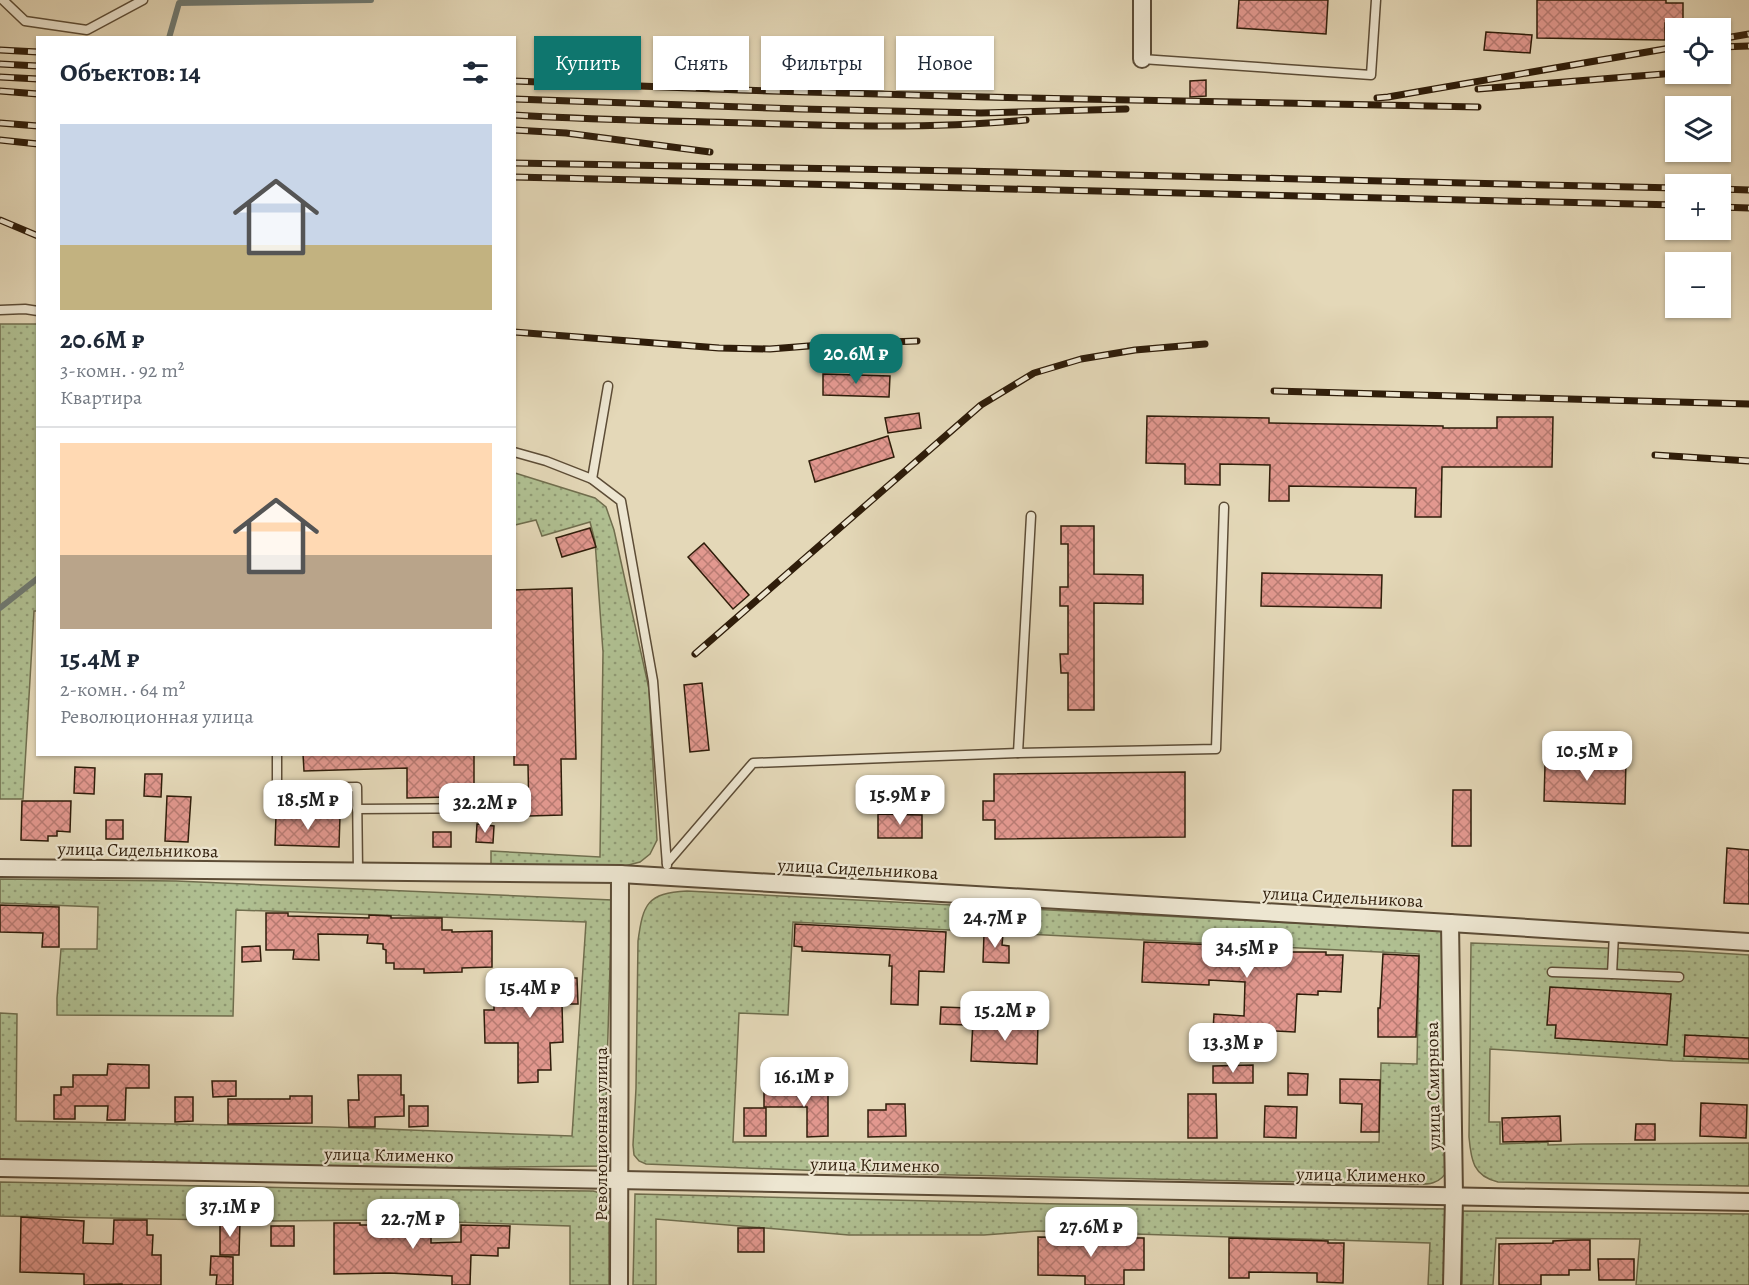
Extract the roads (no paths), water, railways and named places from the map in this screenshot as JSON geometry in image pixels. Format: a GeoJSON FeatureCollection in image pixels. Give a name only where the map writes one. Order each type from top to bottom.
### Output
{"type":"FeatureCollection","features":[{"type":"Feature","properties":{"kind":"street"},"geometry":{"type":"LineString","coordinates":[[1142,0],[1142,59]]}},
{"type":"Feature","properties":{"kind":"street","name":"улица Сидельникова"},"geometry":{"type":"LineString","coordinates":[[0,868],[620,874],[668,870],[1749,942]]}},
{"type":"Feature","properties":{"kind":"street","name":"Революционная улица"},"geometry":{"type":"LineString","coordinates":[[619,1285],[620,874]]}},
{"type":"Feature","properties":{"kind":"street","name":"улица Смирнова"},"geometry":{"type":"LineString","coordinates":[[1450,923],[1454,1197],[1452,1285]]}},
{"type":"Feature","properties":{"kind":"street","name":"улица Клименко"},"geometry":{"type":"LineString","coordinates":[[0,1168],[1749,1202]]}},
{"type":"Feature","properties":{"kind":"lane"},"geometry":{"type":"LineString","coordinates":[[3,0],[25,21],[87,30],[143,0]]}},
{"type":"Feature","properties":{"kind":"lane"},"geometry":{"type":"LineString","coordinates":[[1142,59],[1371,75],[1376,0]]}},
{"type":"Feature","properties":{"kind":"lane"},"geometry":{"type":"LineString","coordinates":[[0,310],[36,311]]}},
{"type":"Feature","properties":{"kind":"lane"},"geometry":{"type":"LineString","coordinates":[[592,479],[608,386]]}},
{"type":"Feature","properties":{"kind":"lane"},"geometry":{"type":"LineString","coordinates":[[516,453],[546,461],[592,479],[621,501],[653,681],[668,870]]}},
{"type":"Feature","properties":{"kind":"lane"},"geometry":{"type":"LineString","coordinates":[[668,870],[753,764],[1018,753],[1216,749],[1224,507]]}},
{"type":"Feature","properties":{"kind":"lane"},"geometry":{"type":"LineString","coordinates":[[1018,753],[1031,516]]}},
{"type":"Feature","properties":{"kind":"lane"},"geometry":{"type":"LineString","coordinates":[[277,756],[277,788],[357,787],[358,872]]}},
{"type":"Feature","properties":{"kind":"lane"},"geometry":{"type":"LineString","coordinates":[[357,809],[510,808]]}},
{"type":"Feature","properties":{"kind":"lane"},"geometry":{"type":"LineString","coordinates":[[1612,974],[1614,934]]}},
{"type":"Feature","properties":{"kind":"lane"},"geometry":{"type":"LineString","coordinates":[[1552,972],[1679,977]]}},
{"type":"Feature","properties":{"kind":"waterway"},"geometry":{"type":"LineString","coordinates":[[170,36],[179,3],[371,0]]}},
{"type":"Feature","properties":{"kind":"waterway"},"geometry":{"type":"LineString","coordinates":[[0,608],[36,580]]}},
{"type":"Feature","properties":{"kind":"railway"},"geometry":{"type":"LineString","coordinates":[[1731,37],[1749,34]]}},
{"type":"Feature","properties":{"kind":"railway"},"geometry":{"type":"LineString","coordinates":[[1731,47],[1749,46]]}},
{"type":"Feature","properties":{"kind":"railway"},"geometry":{"type":"LineString","coordinates":[[1377,98],[1665,49]]}},
{"type":"Feature","properties":{"kind":"railway"},"geometry":{"type":"LineString","coordinates":[[0,50],[36,52]]}},
{"type":"Feature","properties":{"kind":"railway"},"geometry":{"type":"LineString","coordinates":[[0,64],[36,66]]}},
{"type":"Feature","properties":{"kind":"railway"},"geometry":{"type":"LineString","coordinates":[[1478,89],[1665,74]]}},
{"type":"Feature","properties":{"kind":"railway"},"geometry":{"type":"LineString","coordinates":[[0,77],[36,79]]}},
{"type":"Feature","properties":{"kind":"railway"},"geometry":{"type":"LineString","coordinates":[[516,81],[985,97],[1478,107]]}},
{"type":"Feature","properties":{"kind":"railway"},"geometry":{"type":"LineString","coordinates":[[0,91],[36,94]]}},
{"type":"Feature","properties":{"kind":"railway"},"geometry":{"type":"LineString","coordinates":[[516,99],[981,113],[1126,109]]}},
{"type":"Feature","properties":{"kind":"railway"},"geometry":{"type":"LineString","coordinates":[[516,115],[852,126],[956,125],[1026,120]]}},
{"type":"Feature","properties":{"kind":"railway"},"geometry":{"type":"LineString","coordinates":[[0,123],[36,126]]}},
{"type":"Feature","properties":{"kind":"railway"},"geometry":{"type":"LineString","coordinates":[[516,130],[566,133],[710,152]]}},
{"type":"Feature","properties":{"kind":"railway"},"geometry":{"type":"LineString","coordinates":[[0,140],[36,144]]}},
{"type":"Feature","properties":{"kind":"railway"},"geometry":{"type":"LineString","coordinates":[[516,163],[1665,188]]}},
{"type":"Feature","properties":{"kind":"railway"},"geometry":{"type":"LineString","coordinates":[[516,177],[1665,205]]}},
{"type":"Feature","properties":{"kind":"railway"},"geometry":{"type":"LineString","coordinates":[[1731,189],[1749,190]]}},
{"type":"Feature","properties":{"kind":"railway"},"geometry":{"type":"LineString","coordinates":[[1731,207],[1749,208]]}},
{"type":"Feature","properties":{"kind":"railway"},"geometry":{"type":"LineString","coordinates":[[0,220],[36,235]]}},
{"type":"Feature","properties":{"kind":"railway"},"geometry":{"type":"LineString","coordinates":[[516,332],[719,348],[770,349],[917,341]]}},
{"type":"Feature","properties":{"kind":"railway"},"geometry":{"type":"LineString","coordinates":[[695,654],[981,405],[1034,373],[1081,359],[1135,350],[1205,344]]}},
{"type":"Feature","properties":{"kind":"railway"},"geometry":{"type":"LineString","coordinates":[[1274,391],[1749,404]]}},
{"type":"Feature","properties":{"kind":"railway"},"geometry":{"type":"LineString","coordinates":[[1655,455],[1749,461]]}}]}
